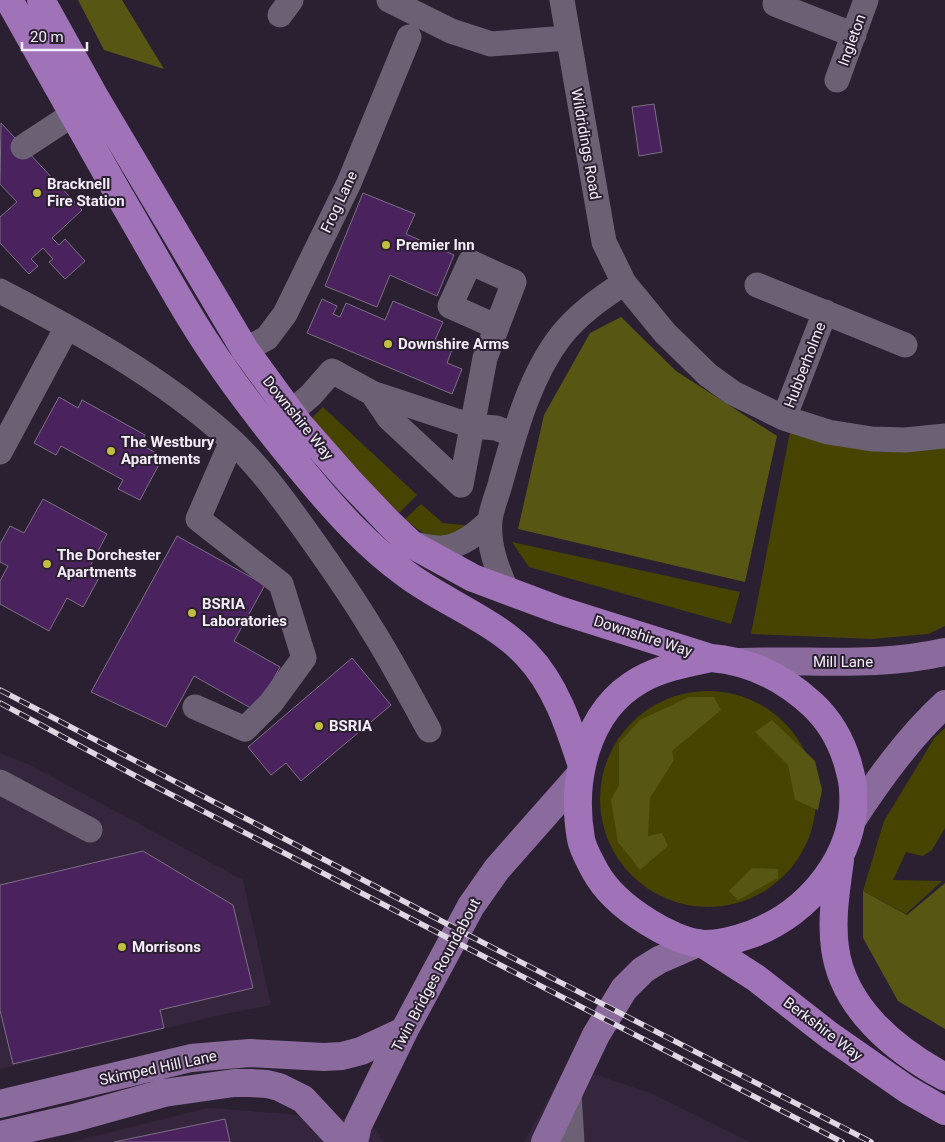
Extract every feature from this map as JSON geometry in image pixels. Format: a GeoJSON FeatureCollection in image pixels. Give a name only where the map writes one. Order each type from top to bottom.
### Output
{"type":"FeatureCollection","features":[{"type":"Feature","properties":{"kind":"highway","name":"Downshire Way"},"geometry":{"type":"LineString","coordinates":[[9,0],[193,322],[266,426],[307,477],[348,522],[381,554],[406,574],[515,643],[528,655],[543,676],[561,709],[580,769]]}},
{"type":"Feature","properties":{"kind":"highway","name":"Downshire Way"},"geometry":{"type":"LineString","coordinates":[[41,0],[96,99],[245,350],[290,412],[350,482],[389,523],[411,544],[474,578],[507,591],[711,658]]}},
{"type":"Feature","properties":{"kind":"highway","name":"Twin Bridges Roundabout"},"geometry":{"type":"LineString","coordinates":[[711,658],[740,662],[758,669],[795,690],[822,714],[832,726],[841,743],[852,779],[852,820],[841,854],[813,893],[790,914],[772,925],[742,938],[700,944],[656,928],[636,915],[610,893],[599,878],[588,859],[582,841],[578,804],[580,769],[590,740],[599,723],[618,697],[639,681],[711,658]]}},
{"type":"Feature","properties":{"kind":"highway"},"geometry":{"type":"LineString","coordinates":[[841,854],[833,930],[835,950],[846,986],[868,1019],[922,1065],[945,1077]]}},
{"type":"Feature","properties":{"kind":"highway","name":"Berkshire Way"},"geometry":{"type":"LineString","coordinates":[[700,944],[756,978],[829,1035],[908,1090],[945,1111]]}},
{"type":"Feature","properties":{"kind":"main road","name":"Mill Lane"},"geometry":{"type":"LineString","coordinates":[[740,662],[780,660],[817,663],[872,662],[902,660],[945,652]]}},
{"type":"Feature","properties":{"kind":"main road"},"geometry":{"type":"LineString","coordinates":[[852,820],[896,759],[945,704]]}},
{"type":"Feature","properties":{"kind":"main road","name":"Twin Bridges Roundabout"},"geometry":{"type":"LineString","coordinates":[[354,1142],[358,1125],[404,1031],[471,906],[497,869],[580,769]]}},
{"type":"Feature","properties":{"kind":"main road","name":"Twin Bridges Roundabout"},"geometry":{"type":"LineString","coordinates":[[544,1142],[596,1036],[624,989],[643,970],[659,960],[700,944]]}},
{"type":"Feature","properties":{"kind":"main road","name":"Skimped Hill Lane"},"geometry":{"type":"LineString","coordinates":[[0,1104],[191,1058],[250,1053],[324,1057],[342,1056],[361,1051],[404,1031]]}},
{"type":"Feature","properties":{"kind":"main road","name":"Skimped Hill Lane"},"geometry":{"type":"LineString","coordinates":[[0,1136],[164,1093],[234,1083],[250,1083],[278,1087],[303,1099],[343,1142]]}},
{"type":"Feature","properties":{"kind":"street"},"geometry":{"type":"LineString","coordinates":[[389,0],[451,31],[491,44],[567,38]]}},
{"type":"Feature","properties":{"kind":"street","name":"Wildridings Road"},"geometry":{"type":"LineString","coordinates":[[562,0],[567,38],[604,242],[624,283],[665,333],[708,375],[733,393],[784,418],[828,432],[872,439],[905,440],[945,436]]}},
{"type":"Feature","properties":{"kind":"street","name":"Ingleton"},"geometry":{"type":"LineString","coordinates":[[837,80],[866,0]]}},
{"type":"Feature","properties":{"kind":"street"},"geometry":{"type":"LineString","coordinates":[[776,4],[854,35]]}},
{"type":"Feature","properties":{"kind":"street","name":"Frog Lane"},"geometry":{"type":"LineString","coordinates":[[245,350],[267,338],[284,314],[349,183],[409,37]]}},
{"type":"Feature","properties":{"kind":"street"},"geometry":{"type":"LineString","coordinates":[[23,148],[96,99]]}},
{"type":"Feature","properties":{"kind":"street"},"geometry":{"type":"LineString","coordinates":[[507,591],[496,568],[490,521],[514,435],[535,379],[561,336],[584,312],[624,283]]}},
{"type":"Feature","properties":{"kind":"street","name":"Hubberholme"},"geometry":{"type":"LineString","coordinates":[[757,285],[905,345]]}},
{"type":"Feature","properties":{"kind":"street"},"geometry":{"type":"LineString","coordinates":[[0,291],[100,345],[148,376],[232,441],[279,493],[340,580],[372,628],[429,730]]}},
{"type":"Feature","properties":{"kind":"street","name":"Hubberholme"},"geometry":{"type":"LineString","coordinates":[[784,418],[826,312]]}},
{"type":"Feature","properties":{"kind":"street"},"geometry":{"type":"LineString","coordinates":[[0,452],[67,327]]}},
{"type":"Feature","properties":{"kind":"street"},"geometry":{"type":"LineString","coordinates":[[372,393],[389,418],[461,484],[485,358],[497,327]]}},
{"type":"Feature","properties":{"kind":"street"},"geometry":{"type":"LineString","coordinates":[[290,412],[311,395],[332,371],[372,393],[472,426],[496,428],[514,435]]}},
{"type":"Feature","properties":{"kind":"street"},"geometry":{"type":"LineString","coordinates":[[195,707],[245,729],[271,703],[304,658],[281,584],[198,519],[232,441]]}},
{"type":"Feature","properties":{"kind":"street"},"geometry":{"type":"LineString","coordinates":[[411,544],[442,548],[458,544],[475,536],[490,521]]}},
{"type":"Feature","properties":{"kind":"street"},"geometry":{"type":"LineString","coordinates":[[0,782],[90,830]]}},
{"type":"Feature","properties":{"kind":"street"},"geometry":{"type":"LineString","coordinates":[[569,1092],[572,1142]]}},
{"type":"Feature","properties":{"kind":"shaded area"},"geometry":{"type":"Polygon","coordinates":[[[78,0],[122,0],[164,69],[104,50],[78,0]]]}},
{"type":"Feature","properties":{"kind":"shaded area"},"geometry":{"type":"Polygon","coordinates":[[[621,317],[676,371],[777,436],[745,582],[518,529],[544,415],[590,333],[621,317]]]}},
{"type":"Feature","properties":{"kind":"shaded area"},"geometry":{"type":"Polygon","coordinates":[[[323,407],[417,495],[399,513],[309,421],[323,407]]]}},
{"type":"Feature","properties":{"kind":"shaded area"},"geometry":{"type":"Polygon","coordinates":[[[790,432],[945,442],[945,626],[928,634],[872,639],[751,634],[790,432]]]}},
{"type":"Feature","properties":{"kind":"shaded area"},"geometry":{"type":"Polygon","coordinates":[[[421,504],[443,523],[472,526],[437,537],[423,533],[405,519],[421,504]]]}},
{"type":"Feature","properties":{"kind":"shaded area"},"geometry":{"type":"Polygon","coordinates":[[[512,542],[740,592],[731,624],[529,567],[512,542]]]}},
{"type":"Feature","properties":{"kind":"shaded area"},"geometry":{"type":"Polygon","coordinates":[[[708,691],[729,693],[749,699],[768,709],[784,723],[798,739],[808,758],[814,778],[816,799],[814,820],[808,840],[798,859],[784,875],[768,889],[749,899],[729,905],[708,907],[687,905],[667,899],[648,889],[632,875],[618,859],[608,840],[602,820],[600,799],[602,778],[608,758],[618,739],[632,723],[648,709],[667,699],[687,693],[708,691]]]}},
{"type":"Feature","properties":{"kind":"shaded area"},"geometry":{"type":"Polygon","coordinates":[[[689,697],[714,697],[721,710],[672,751],[674,760],[650,798],[648,836],[662,833],[668,846],[640,870],[618,842],[611,800],[619,785],[619,743],[640,720],[689,697]]]}},
{"type":"Feature","properties":{"kind":"shaded area"},"geometry":{"type":"Polygon","coordinates":[[[772,720],[815,761],[822,790],[818,810],[795,800],[788,765],[755,732],[772,720]]]}},
{"type":"Feature","properties":{"kind":"shaded area"},"geometry":{"type":"Polygon","coordinates":[[[945,728],[945,828],[932,850],[923,856],[906,852],[893,880],[942,881],[906,914],[863,891],[884,821],[935,737],[945,728]]]}},
{"type":"Feature","properties":{"kind":"shaded area","name":"Morrisons"},"geometry":{"type":"Polygon","coordinates":[[[0,753],[32,766],[243,880],[271,1005],[220,1015],[0,1069],[0,753]]]}},
{"type":"Feature","properties":{"kind":"shaded area"},"geometry":{"type":"Polygon","coordinates":[[[752,868],[778,869],[778,878],[738,900],[729,891],[752,868]]]}},
{"type":"Feature","properties":{"kind":"shaded area"},"geometry":{"type":"Polygon","coordinates":[[[945,883],[945,1029],[898,1001],[863,938],[863,891],[907,915],[945,883]]]}},
{"type":"Feature","properties":{"kind":"shaded area"},"geometry":{"type":"Polygon","coordinates":[[[567,1065],[653,1094],[750,1142],[524,1142],[567,1065]]]}},
{"type":"Feature","properties":{"kind":"shaded area"},"geometry":{"type":"Polygon","coordinates":[[[208,1108],[369,1120],[384,1142],[71,1142],[208,1108]]]}},
{"type":"Feature","properties":{"kind":"building"},"geometry":{"type":"Polygon","coordinates":[[[654,104],[662,152],[639,156],[632,107],[654,104]]]}},
{"type":"Feature","properties":{"kind":"building","name":"Bracknell Fire Station"},"geometry":{"type":"Polygon","coordinates":[[[1,123],[82,210],[52,238],[59,245],[65,239],[85,261],[65,279],[49,262],[53,259],[43,248],[31,259],[38,266],[29,274],[0,243],[0,217],[17,202],[0,184],[1,123]]]}},
{"type":"Feature","properties":{"kind":"building","name":"Premier Inn"},"geometry":{"type":"Polygon","coordinates":[[[363,193],[415,214],[406,234],[454,255],[437,296],[390,275],[377,307],[325,286],[363,193]]]}},
{"type":"Feature","properties":{"kind":"building","name":"Downshire Arms"},"geometry":{"type":"Polygon","coordinates":[[[322,299],[337,306],[333,314],[340,317],[346,303],[385,320],[393,301],[443,322],[435,340],[453,347],[447,363],[462,369],[452,394],[307,333],[322,299]]]}},
{"type":"Feature","properties":{"kind":"building","name":"The Westbury Apartments"},"geometry":{"type":"Polygon","coordinates":[[[59,397],[78,408],[82,400],[145,435],[140,444],[163,457],[140,500],[118,489],[123,480],[61,446],[56,455],[34,443],[59,397]]]}},
{"type":"Feature","properties":{"kind":"building","name":"The Dorchester Apartments"},"geometry":{"type":"Polygon","coordinates":[[[43,499],[107,534],[88,570],[100,576],[83,607],[67,598],[49,631],[0,604],[0,581],[8,566],[0,562],[0,544],[10,526],[24,533],[43,499]]]}},
{"type":"Feature","properties":{"kind":"building","name":"BSRIA Laboratories"},"geometry":{"type":"Polygon","coordinates":[[[177,536],[265,585],[234,641],[280,667],[256,711],[194,676],[166,727],[91,692],[177,536]]]}},
{"type":"Feature","properties":{"kind":"building","name":"BSRIA"},"geometry":{"type":"Polygon","coordinates":[[[352,658],[391,705],[301,781],[286,763],[271,775],[248,747],[352,658]]]}},
{"type":"Feature","properties":{"kind":"building","name":"Morrisons"},"geometry":{"type":"Polygon","coordinates":[[[143,851],[233,905],[253,988],[160,1010],[164,1028],[13,1064],[0,1010],[0,885],[143,851]]]}},
{"type":"Feature","properties":{"kind":"building"},"geometry":{"type":"Polygon","coordinates":[[[225,1119],[230,1142],[114,1142],[225,1119]]]}},
{"type":"Feature","properties":{"kind":"railway"},"geometry":{"type":"LineString","coordinates":[[0,690],[472,937],[871,1142]]}},
{"type":"Feature","properties":{"kind":"railway"},"geometry":{"type":"LineString","coordinates":[[0,703],[145,781],[842,1142]]}},
{"type":"Feature","properties":{"kind":"place","name":"Bracknell Fire Station"},"geometry":{"type":"Point","coordinates":[37,193]}},
{"type":"Feature","properties":{"kind":"place","name":"Premier Inn"},"geometry":{"type":"Point","coordinates":[386,245]}},
{"type":"Feature","properties":{"kind":"place","name":"Downshire Arms"},"geometry":{"type":"Point","coordinates":[388,344]}},
{"type":"Feature","properties":{"kind":"place","name":"The Westbury Apartments"},"geometry":{"type":"Point","coordinates":[111,451]}},
{"type":"Feature","properties":{"kind":"place","name":"The Dorchester Apartments"},"geometry":{"type":"Point","coordinates":[47,564]}},
{"type":"Feature","properties":{"kind":"place","name":"BSRIA Laboratories"},"geometry":{"type":"Point","coordinates":[192,613]}},
{"type":"Feature","properties":{"kind":"place","name":"BSRIA"},"geometry":{"type":"Point","coordinates":[319,726]}},
{"type":"Feature","properties":{"kind":"place","name":"Morrisons"},"geometry":{"type":"Point","coordinates":[122,947]}}]}
